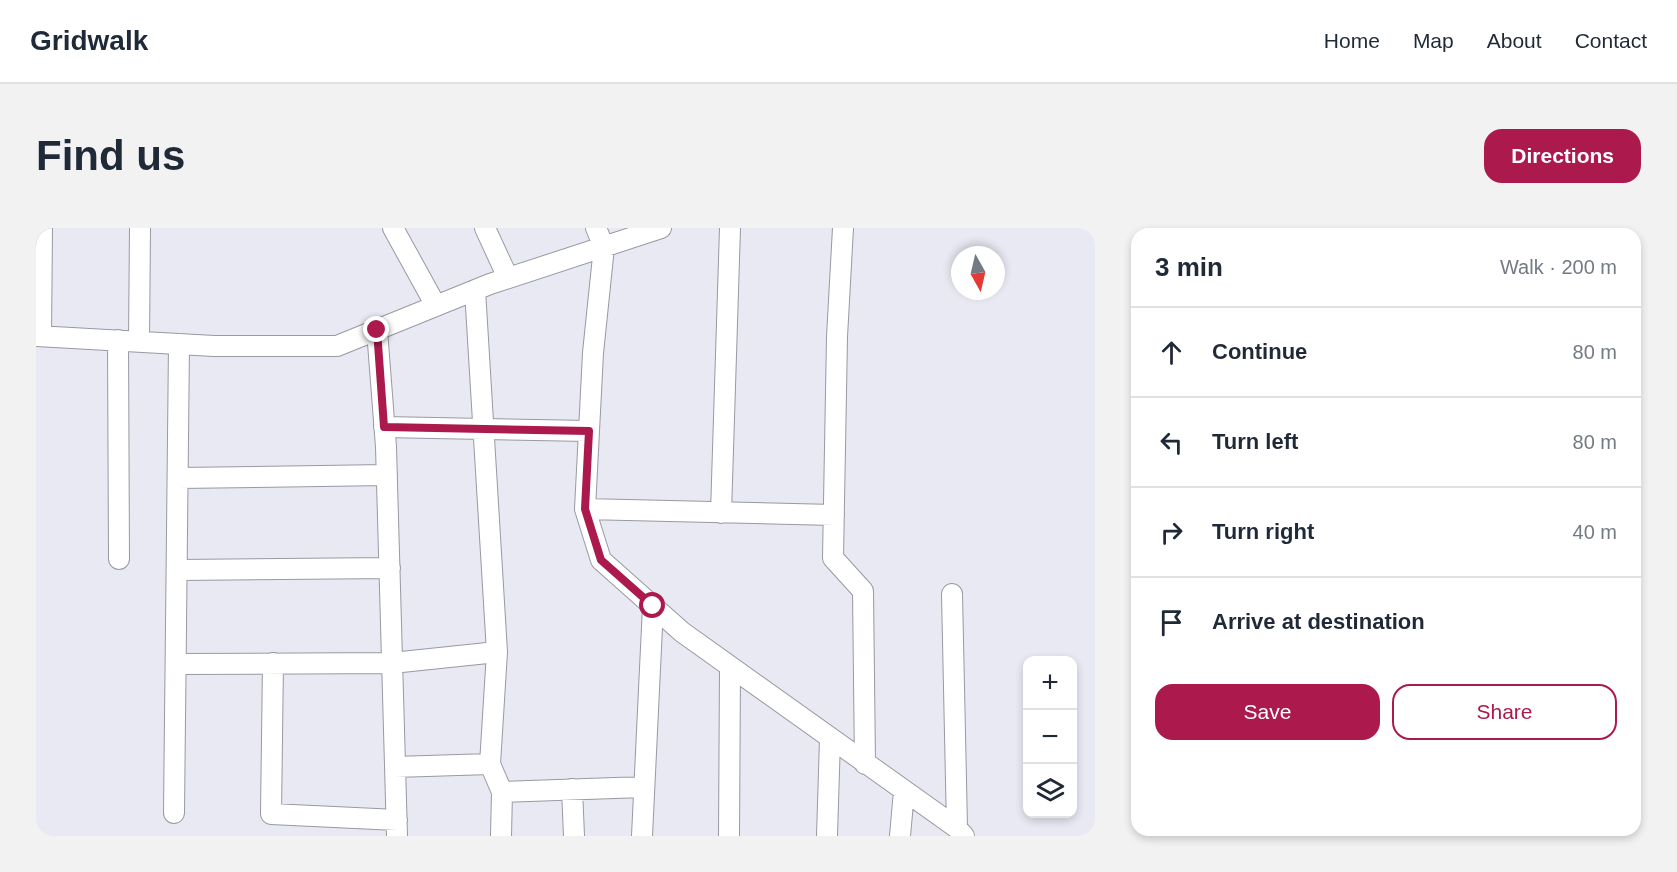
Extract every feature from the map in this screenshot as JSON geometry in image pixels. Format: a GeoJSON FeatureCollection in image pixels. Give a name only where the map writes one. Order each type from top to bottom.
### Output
{"type":"FeatureCollection","features":[{"type":"Feature","properties":{"kind":"street"},"geometry":{"type":"LineString","coordinates":[[42,228],[38,336],[179,344],[337,345],[508,278],[661,228]]}},
{"type":"Feature","properties":{"kind":"street"},"geometry":{"type":"LineString","coordinates":[[139,341],[140,228]]}},
{"type":"Feature","properties":{"kind":"street"},"geometry":{"type":"LineString","coordinates":[[393,228],[436,306]]}},
{"type":"Feature","properties":{"kind":"street"},"geometry":{"type":"LineString","coordinates":[[485,228],[508,278]]}},
{"type":"Feature","properties":{"kind":"street"},"geometry":{"type":"LineString","coordinates":[[596,228],[604,247],[593,353],[585,509],[601,560],[682,632],[961,832]]}},
{"type":"Feature","properties":{"kind":"street"},"geometry":{"type":"LineString","coordinates":[[721,513],[730,228]]}},
{"type":"Feature","properties":{"kind":"street"},"geometry":{"type":"LineString","coordinates":[[843,228],[837,337],[833,558],[863,591],[865,764]]}},
{"type":"Feature","properties":{"kind":"street"},"geometry":{"type":"LineString","coordinates":[[475,290],[497,652],[490,764],[502,792],[501,836]]}},
{"type":"Feature","properties":{"kind":"street"},"geometry":{"type":"LineString","coordinates":[[273,663],[271,814],[397,828],[387,475],[377,330]]}},
{"type":"Feature","properties":{"kind":"street"},"geometry":{"type":"LineString","coordinates":[[118,340],[119,559]]}},
{"type":"Feature","properties":{"kind":"street"},"geometry":{"type":"LineString","coordinates":[[174,813],[179,344]]}},
{"type":"Feature","properties":{"kind":"street"},"geometry":{"type":"LineString","coordinates":[[384,427],[589,431]]}},
{"type":"Feature","properties":{"kind":"street"},"geometry":{"type":"LineString","coordinates":[[178,478],[387,475]]}},
{"type":"Feature","properties":{"kind":"street"},"geometry":{"type":"LineString","coordinates":[[585,509],[834,516]]}},
{"type":"Feature","properties":{"kind":"street"},"geometry":{"type":"LineString","coordinates":[[177,570],[390,568]]}},
{"type":"Feature","properties":{"kind":"street"},"geometry":{"type":"LineString","coordinates":[[952,594],[961,832]]}},
{"type":"Feature","properties":{"kind":"street"},"geometry":{"type":"LineString","coordinates":[[642,836],[653,606]]}},
{"type":"Feature","properties":{"kind":"street"},"geometry":{"type":"LineString","coordinates":[[176,664],[392,663],[497,652]]}},
{"type":"Feature","properties":{"kind":"street"},"geometry":{"type":"LineString","coordinates":[[729,836],[730,667]]}},
{"type":"Feature","properties":{"kind":"street"},"geometry":{"type":"LineString","coordinates":[[827,836],[830,739]]}},
{"type":"Feature","properties":{"kind":"street"},"geometry":{"type":"LineString","coordinates":[[395,767],[490,764]]}},
{"type":"Feature","properties":{"kind":"street"},"geometry":{"type":"LineString","coordinates":[[502,792],[644,788]]}},
{"type":"Feature","properties":{"kind":"street"},"geometry":{"type":"LineString","coordinates":[[572,789],[574,836]]}},
{"type":"Feature","properties":{"kind":"street"},"geometry":{"type":"LineString","coordinates":[[900,836],[904,791]]}},
{"type":"Feature","properties":{"kind":"route"},"geometry":{"type":"LineString","coordinates":[[377,330],[384,427],[589,431],[585,509],[601,560],[653,606]]}}]}
